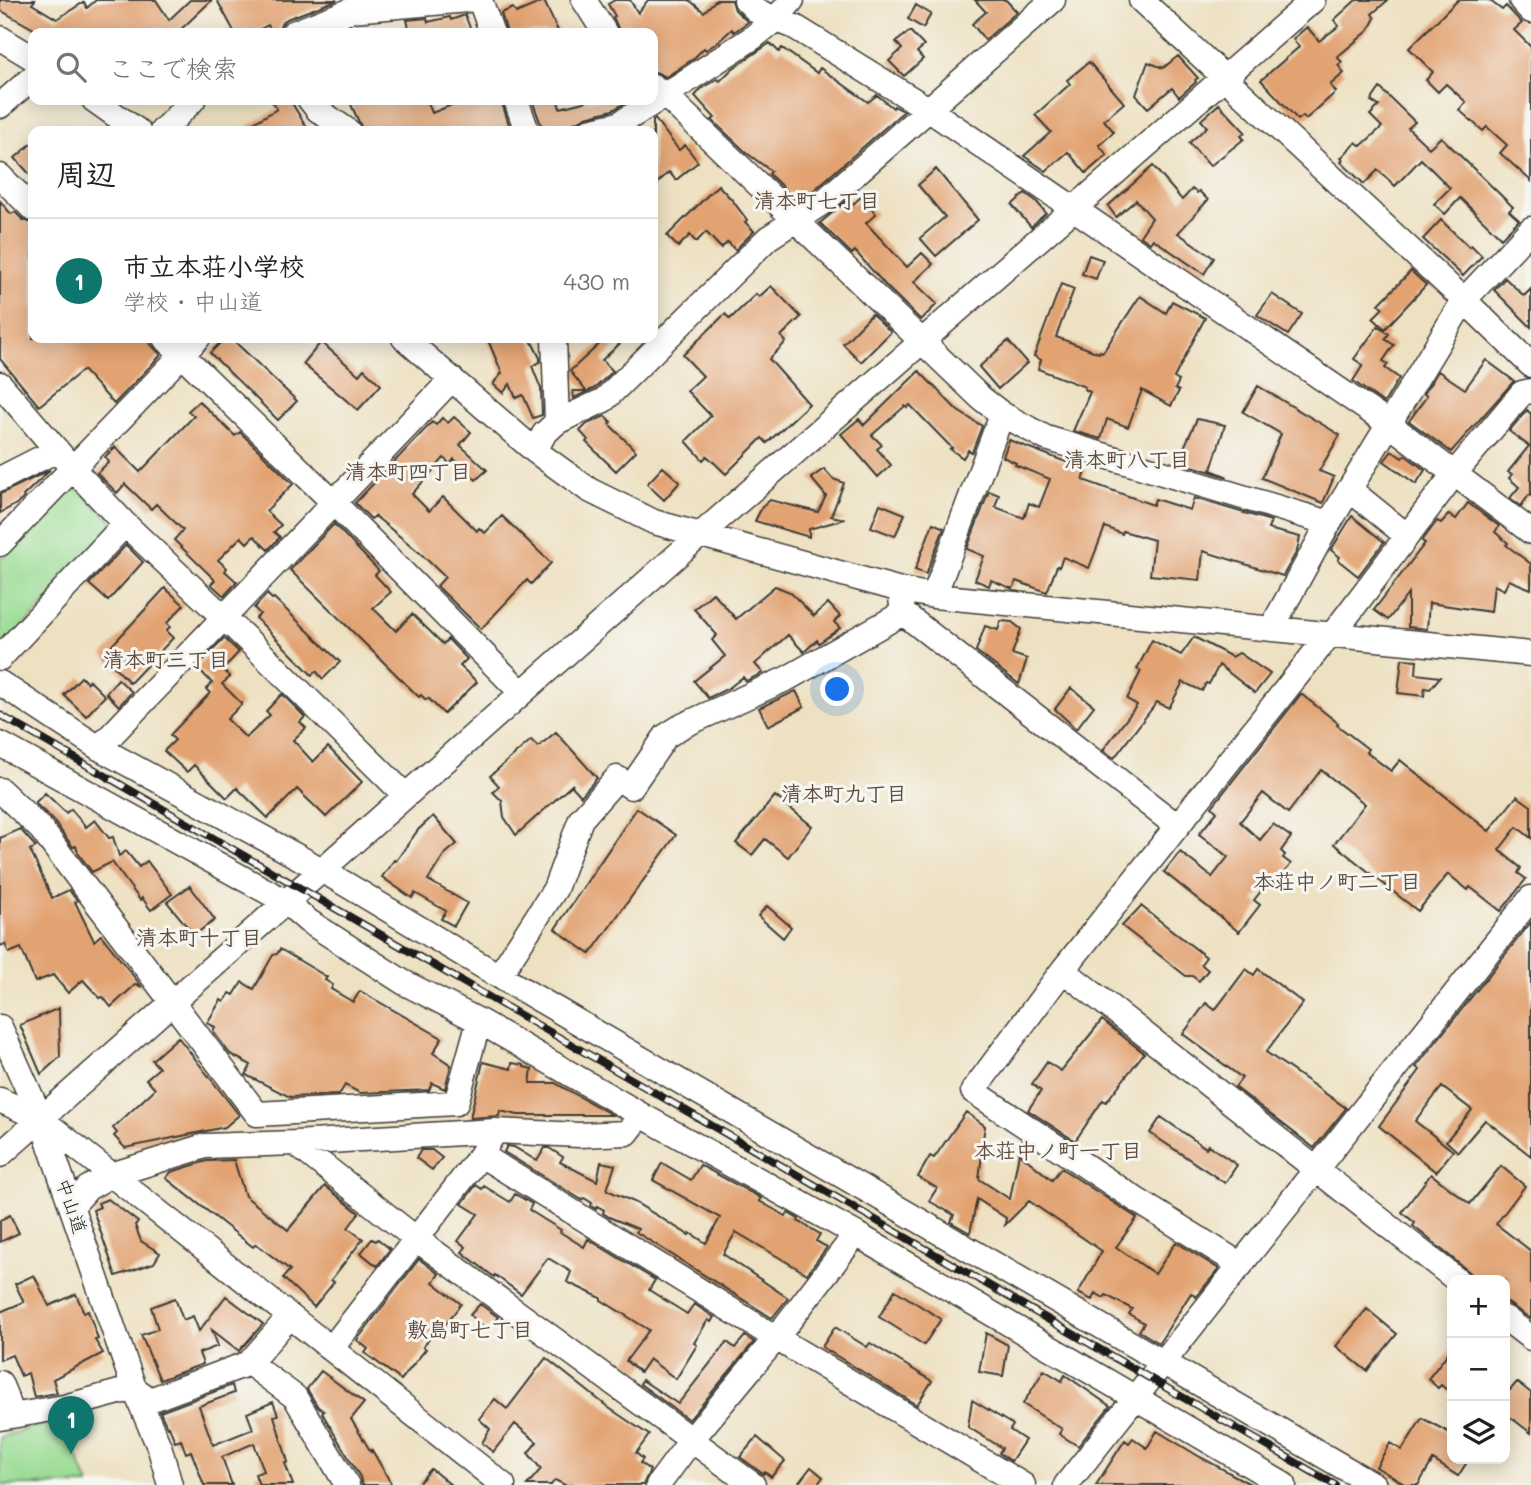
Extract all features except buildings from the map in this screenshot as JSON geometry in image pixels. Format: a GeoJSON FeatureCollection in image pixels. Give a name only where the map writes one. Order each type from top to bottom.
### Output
{"type":"FeatureCollection","features":[{"type":"Feature","properties":{"kind":"street"},"geometry":{"type":"LineString","coordinates":[[306,28],[352,10],[468,0]]}},
{"type":"Feature","properties":{"kind":"street"},"geometry":{"type":"LineString","coordinates":[[480,0],[490,28]]}},
{"type":"Feature","properties":{"kind":"street"},"geometry":{"type":"LineString","coordinates":[[584,0],[602,28]]}},
{"type":"Feature","properties":{"kind":"street"},"geometry":{"type":"LineString","coordinates":[[746,0],[757,11],[795,27],[928,109],[1389,424],[1531,532]]}},
{"type":"Feature","properties":{"kind":"street"},"geometry":{"type":"LineString","coordinates":[[792,0],[776,19],[752,38],[659,90],[981,398],[1002,414],[1046,438],[1329,523]]}},
{"type":"Feature","properties":{"kind":"street"},"geometry":{"type":"LineString","coordinates":[[535,451],[544,434],[557,422],[604,400],[768,238],[822,203],[1053,0]]}},
{"type":"Feature","properties":{"kind":"street"},"geometry":{"type":"LineString","coordinates":[[1141,0],[1464,299],[1531,365]]}},
{"type":"Feature","properties":{"kind":"street"},"geometry":{"type":"LineString","coordinates":[[0,1155],[521,692],[1313,0]]}},
{"type":"Feature","properties":{"kind":"street"},"geometry":{"type":"LineString","coordinates":[[1521,0],[1531,11]]}},
{"type":"Feature","properties":{"kind":"street"},"geometry":{"type":"LineString","coordinates":[[0,38],[28,55]]}},
{"type":"Feature","properties":{"kind":"street"},"geometry":{"type":"LineString","coordinates":[[0,106],[28,81]]}},
{"type":"Feature","properties":{"kind":"street"},"geometry":{"type":"LineString","coordinates":[[100,105],[131,126]]}},
{"type":"Feature","properties":{"kind":"street"},"geometry":{"type":"LineString","coordinates":[[167,126],[188,105]]}},
{"type":"Feature","properties":{"kind":"street"},"geometry":{"type":"LineString","coordinates":[[314,105],[341,126]]}},
{"type":"Feature","properties":{"kind":"street"},"geometry":{"type":"LineString","coordinates":[[518,105],[525,126]]}},
{"type":"Feature","properties":{"kind":"street"},"geometry":{"type":"LineString","coordinates":[[610,126],[619,124],[641,105]]}},
{"type":"Feature","properties":{"kind":"street"},"geometry":{"type":"LineString","coordinates":[[0,176],[28,204]]}},
{"type":"Feature","properties":{"kind":"street"},"geometry":{"type":"LineString","coordinates":[[1272,629],[1329,523],[1464,299],[1531,229]]}},
{"type":"Feature","properties":{"kind":"street"},"geometry":{"type":"LineString","coordinates":[[0,544],[73,469],[182,343],[333,502],[521,692]]}},
{"type":"Feature","properties":{"kind":"street"},"geometry":{"type":"LineString","coordinates":[[410,343],[535,451],[589,490],[654,522],[902,602],[1177,826]]}},
{"type":"Feature","properties":{"kind":"street"},"geometry":{"type":"LineString","coordinates":[[554,343],[557,422]]}},
{"type":"Feature","properties":{"kind":"street"},"geometry":{"type":"LineString","coordinates":[[99,748],[452,379]]}},
{"type":"Feature","properties":{"kind":"street"},"geometry":{"type":"LineString","coordinates":[[0,384],[73,469],[125,524],[405,795]]}},
{"type":"Feature","properties":{"kind":"street"},"geometry":{"type":"LineString","coordinates":[[1241,1265],[1138,1201],[972,1091],[1063,970],[1331,634],[1454,474],[1522,393],[1531,391]]}},
{"type":"Feature","properties":{"kind":"street"},"geometry":{"type":"LineString","coordinates":[[934,596],[1002,414]]}},
{"type":"Feature","properties":{"kind":"street"},"geometry":{"type":"LineString","coordinates":[[0,479],[57,450]]}},
{"type":"Feature","properties":{"kind":"street"},"geometry":{"type":"LineString","coordinates":[[1349,489],[1407,536]]}},
{"type":"Feature","properties":{"kind":"street"},"geometry":{"type":"LineString","coordinates":[[0,658],[125,524]]}},
{"type":"Feature","properties":{"kind":"street"},"geometry":{"type":"LineString","coordinates":[[499,976],[555,889],[581,819],[617,778],[631,787],[666,736],[682,726],[789,678],[902,602],[934,596],[1531,654]]}},
{"type":"Feature","properties":{"kind":"street"},"geometry":{"type":"LineString","coordinates":[[0,683],[99,748],[322,870],[499,976],[1374,1485]]}},
{"type":"Feature","properties":{"kind":"street"},"geometry":{"type":"LineString","coordinates":[[0,744],[286,902],[308,921],[403,982],[479,1021],[641,1115],[856,1234],[1284,1485]]}},
{"type":"Feature","properties":{"kind":"street"},"geometry":{"type":"LineString","coordinates":[[0,790],[41,829],[257,1114],[456,1102],[479,1021]]}},
{"type":"Feature","properties":{"kind":"street"},"geometry":{"type":"LineString","coordinates":[[1066,1485],[1531,898]]}},
{"type":"Feature","properties":{"kind":"street"},"geometry":{"type":"LineString","coordinates":[[1063,970],[1451,1275]]}},
{"type":"Feature","properties":{"kind":"street","name":"中山道"},"geometry":{"type":"LineString","coordinates":[[0,1027],[41,1119],[134,1388],[160,1449],[170,1485]]}},
{"type":"Feature","properties":{"kind":"street"},"geometry":{"type":"LineString","coordinates":[[0,1100],[41,1119],[503,1485]]}},
{"type":"Feature","properties":{"kind":"street"},"geometry":{"type":"LineString","coordinates":[[72,1206],[88,1188],[111,1175],[205,1146],[495,1131],[579,1135],[627,1133],[641,1115]]}},
{"type":"Feature","properties":{"kind":"street"},"geometry":{"type":"LineString","coordinates":[[331,1349],[481,1155],[495,1131]]}},
{"type":"Feature","properties":{"kind":"street"},"geometry":{"type":"LineString","coordinates":[[295,1143],[415,1238],[752,1485]]}},
{"type":"Feature","properties":{"kind":"street"},"geometry":{"type":"LineString","coordinates":[[481,1155],[776,1338],[1023,1485]]}},
{"type":"Feature","properties":{"kind":"street"},"geometry":{"type":"LineString","coordinates":[[658,1485],[856,1234]]}},
{"type":"Feature","properties":{"kind":"street"},"geometry":{"type":"LineString","coordinates":[[0,1383],[6,1417],[64,1407],[134,1388],[150,1400],[249,1363],[290,1316]]}},
{"type":"Feature","properties":{"kind":"street"},"geometry":{"type":"LineString","coordinates":[[1510,1322],[1531,1338]]}},
{"type":"Feature","properties":{"kind":"street"},"geometry":{"type":"LineString","coordinates":[[249,1363],[295,1397],[347,1485]]}},
{"type":"Feature","properties":{"kind":"green space"},"geometry":{"type":"Polygon","coordinates":[[[72,484],[117,525],[0,652],[0,560],[72,484]]]}},
{"type":"Feature","properties":{"kind":"green space"},"geometry":{"type":"Polygon","coordinates":[[[61,1419],[89,1485],[0,1485],[0,1437],[61,1419]]]}},
{"type":"Feature","properties":{"kind":"railway"},"geometry":{"type":"LineString","coordinates":[[0,715],[1335,1485]]}},
{"type":"Feature","properties":{"kind":"place","name":"市立本荘小学校"},"geometry":{"type":"Point","coordinates":[71,1454]}},
{"type":"Feature","properties":{"kind":"district","name":"清本町七丁目"},"geometry":{"type":"Point","coordinates":[817,201]}},
{"type":"Feature","properties":{"kind":"district","name":"清本町八丁目"},"geometry":{"type":"Point","coordinates":[1127,460]}},
{"type":"Feature","properties":{"kind":"district","name":"清本町四丁目"},"geometry":{"type":"Point","coordinates":[408,472]}},
{"type":"Feature","properties":{"kind":"district","name":"清本町三丁目"},"geometry":{"type":"Point","coordinates":[166,660]}},
{"type":"Feature","properties":{"kind":"district","name":"清本町九丁目"},"geometry":{"type":"Point","coordinates":[844,794]}},
{"type":"Feature","properties":{"kind":"district","name":"本荘中ノ町二丁目"},"geometry":{"type":"Point","coordinates":[1337,882]}},
{"type":"Feature","properties":{"kind":"district","name":"清本町十丁目"},"geometry":{"type":"Point","coordinates":[199,938]}},
{"type":"Feature","properties":{"kind":"district","name":"本荘中ノ町一丁目"},"geometry":{"type":"Point","coordinates":[1058,1151]}},
{"type":"Feature","properties":{"kind":"district","name":"敷島町七丁目"},"geometry":{"type":"Point","coordinates":[470,1330]}}]}
